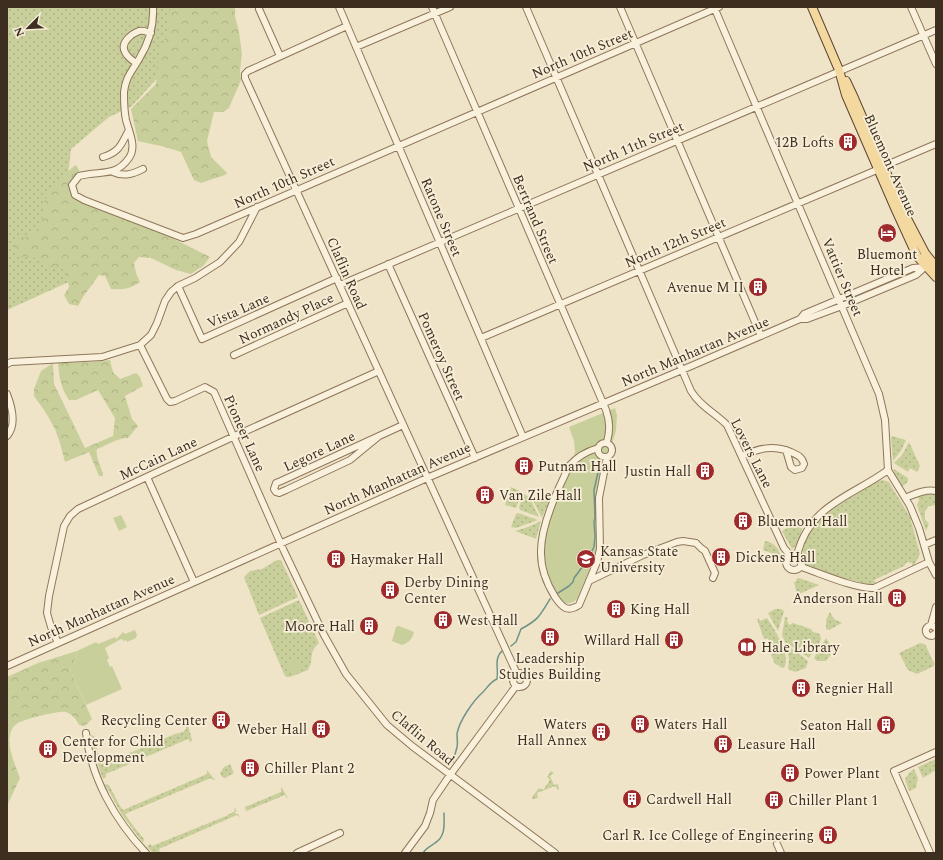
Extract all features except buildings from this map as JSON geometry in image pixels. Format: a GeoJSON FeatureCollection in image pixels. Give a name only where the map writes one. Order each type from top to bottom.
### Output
{"type":"FeatureCollection","features":[{"type":"Feature","properties":{"kind":"main road","name":"Bluemont Avenue"},"geometry":{"type":"LineString","coordinates":[[812,7],[839,70],[852,93],[881,167]]}},
{"type":"Feature","properties":{"kind":"main road","name":"Bluemont Avenue"},"geometry":{"type":"LineString","coordinates":[[839,70],[846,95],[867,143],[932,265],[936,277]]}},
{"type":"Feature","properties":{"kind":"street"},"geometry":{"type":"LineString","coordinates":[[113,172],[128,160],[132,154],[133,146],[124,108],[124,93],[127,77],[151,33],[154,19],[153,7]]}},
{"type":"Feature","properties":{"kind":"street","name":"Ratone Street"},"geometry":{"type":"LineString","coordinates":[[339,7],[523,437]]}},
{"type":"Feature","properties":{"kind":"street"},"geometry":{"type":"LineString","coordinates":[[356,47],[434,10],[450,7]]}},
{"type":"Feature","properties":{"kind":"street","name":"Lovers Lane"},"geometry":{"type":"LineString","coordinates":[[526,7],[693,394],[700,403],[727,425],[784,548],[790,555]]}},
{"type":"Feature","properties":{"kind":"street"},"geometry":{"type":"LineString","coordinates":[[620,7],[761,336]]}},
{"type":"Feature","properties":{"kind":"street"},"geometry":{"type":"LineString","coordinates":[[911,7],[936,64]]}},
{"type":"Feature","properties":{"kind":"street","name":"North 10th Street"},"geometry":{"type":"LineString","coordinates":[[113,172],[79,176],[72,185],[75,195],[84,200],[183,238],[196,234],[716,8]]}},
{"type":"Feature","properties":{"kind":"street","name":"Vattier Street"},"geometry":{"type":"LineString","coordinates":[[716,8],[756,106],[840,299],[879,394],[886,430],[888,470],[910,506],[919,528],[929,562],[936,575]]}},
{"type":"Feature","properties":{"kind":"street"},"geometry":{"type":"LineString","coordinates":[[259,9],[280,56],[347,26]]}},
{"type":"Feature","properties":{"kind":"street","name":"Bertrand Street"},"geometry":{"type":"LineString","coordinates":[[434,10],[610,419],[610,432],[607,442]]}},
{"type":"Feature","properties":{"kind":"street","name":"North 11th Street"},"geometry":{"type":"LineString","coordinates":[[340,285],[839,70],[936,30]]}},
{"type":"Feature","properties":{"kind":"street"},"geometry":{"type":"LineString","coordinates":[[136,63],[128,57],[124,51],[124,44],[128,38],[138,32],[144,31],[151,33]]}},
{"type":"Feature","properties":{"kind":"street","name":"Claflin Road"},"geometry":{"type":"LineString","coordinates":[[280,56],[248,71],[245,74],[245,78],[517,674]]}},
{"type":"Feature","properties":{"kind":"street"},"geometry":{"type":"LineString","coordinates":[[103,157],[113,154],[120,146],[129,130]]}},
{"type":"Feature","properties":{"kind":"street","name":"North 12th Street"},"geometry":{"type":"LineString","coordinates":[[481,338],[936,144]]}},
{"type":"Feature","properties":{"kind":"street"},"geometry":{"type":"LineString","coordinates":[[113,172],[124,175],[134,174],[143,170]]}},
{"type":"Feature","properties":{"kind":"street"},"geometry":{"type":"LineString","coordinates":[[7,364],[11,362],[102,357],[140,345],[151,335],[165,301],[171,292],[178,286],[195,278],[220,262],[238,242],[257,207]]}},
{"type":"Feature","properties":{"kind":"street","name":"Pomeroy Street"},"geometry":{"type":"LineString","coordinates":[[388,264],[475,458]]}},
{"type":"Feature","properties":{"kind":"street","name":"North Manhattan Avenue"},"geometry":{"type":"LineString","coordinates":[[7,666],[427,478],[800,319],[804,314],[913,268],[932,265]]}},
{"type":"Feature","properties":{"kind":"street","name":"North Manhattan Avenue"},"geometry":{"type":"LineString","coordinates":[[800,319],[807,320],[842,306],[916,275],[932,265]]}},
{"type":"Feature","properties":{"kind":"street","name":"Vista Lane"},"geometry":{"type":"LineString","coordinates":[[178,286],[202,339],[336,278]]}},
{"type":"Feature","properties":{"kind":"street","name":"Normandy Place"},"geometry":{"type":"LineString","coordinates":[[234,355],[348,303]]}},
{"type":"Feature","properties":{"kind":"street","name":"Pioneer Lane"},"geometry":{"type":"LineString","coordinates":[[140,345],[167,399],[170,402],[205,388],[214,392],[281,543]]}},
{"type":"Feature","properties":{"kind":"street","name":"McCain Lane"},"geometry":{"type":"LineString","coordinates":[[58,643],[47,613],[49,596],[64,526],[70,516],[78,509],[234,436],[379,371]]}},
{"type":"Feature","properties":{"kind":"street"},"geometry":{"type":"LineString","coordinates":[[7,394],[13,414],[10,433],[7,436]]}},
{"type":"Feature","properties":{"kind":"street","name":"Legore Lane"},"geometry":{"type":"LineString","coordinates":[[378,436],[350,460],[286,490],[279,493],[276,492],[274,486],[276,483],[378,436],[403,425]]}},
{"type":"Feature","properties":{"kind":"street"},"geometry":{"type":"LineString","coordinates":[[607,442],[612,446],[613,450],[611,455],[607,457],[599,498],[600,549],[597,562],[579,605],[571,609],[561,606],[546,580],[541,555],[541,542],[560,486],[570,466],[586,453],[598,448],[600,444],[607,442]]}},
{"type":"Feature","properties":{"kind":"street"},"geometry":{"type":"LineString","coordinates":[[742,456],[764,448],[774,447],[786,450]]}},
{"type":"Feature","properties":{"kind":"street"},"geometry":{"type":"LineString","coordinates":[[598,448],[600,455],[607,457]]}},
{"type":"Feature","properties":{"kind":"street"},"geometry":{"type":"LineString","coordinates":[[797,555],[800,542],[808,528],[828,506],[888,470]]}},
{"type":"Feature","properties":{"kind":"street"},"geometry":{"type":"LineString","coordinates":[[147,477],[194,582]]}},
{"type":"Feature","properties":{"kind":"street"},"geometry":{"type":"LineString","coordinates":[[905,498],[920,492],[931,490],[936,491]]}},
{"type":"Feature","properties":{"kind":"street"},"geometry":{"type":"LineString","coordinates":[[924,544],[936,540]]}},
{"type":"Feature","properties":{"kind":"street"},"geometry":{"type":"LineString","coordinates":[[589,581],[643,555],[683,541],[696,543],[705,552],[715,573],[713,578]]}},
{"type":"Feature","properties":{"kind":"street","name":"Claflin Road"},"geometry":{"type":"LineString","coordinates":[[281,543],[324,635],[346,674],[387,725],[450,775],[555,853]]}},
{"type":"Feature","properties":{"kind":"street"},"geometry":{"type":"LineString","coordinates":[[790,555],[797,555],[802,559],[801,565],[796,569],[789,567],[787,560],[790,555]]}},
{"type":"Feature","properties":{"kind":"street"},"geometry":{"type":"LineString","coordinates":[[801,565],[804,568],[831,578],[867,588],[874,588],[929,562]]}},
{"type":"Feature","properties":{"kind":"street"},"geometry":{"type":"LineString","coordinates":[[936,607],[933,627],[926,628],[926,634],[931,636],[936,633]]}},
{"type":"Feature","properties":{"kind":"street"},"geometry":{"type":"LineString","coordinates":[[521,673],[524,675],[527,681],[522,687],[516,686],[513,683],[513,680],[517,674],[521,673]]}},
{"type":"Feature","properties":{"kind":"street"},"geometry":{"type":"LineString","coordinates":[[405,853],[425,826],[433,800],[516,686]]}},
{"type":"Feature","properties":{"kind":"street"},"geometry":{"type":"LineString","coordinates":[[86,733],[92,763],[110,805],[126,829],[146,853]]}},
{"type":"Feature","properties":{"kind":"street"},"geometry":{"type":"LineString","coordinates":[[930,853],[894,771],[936,752]]}},
{"type":"Feature","properties":{"kind":"street"},"geometry":{"type":"LineString","coordinates":[[297,853],[340,832]]}},
{"type":"Feature","properties":{"kind":"street"},"geometry":{"type":"LineString","coordinates":[[778,844],[781,853]]}},
{"type":"Feature","properties":{"kind":"green space"},"geometry":{"type":"Polygon","coordinates":[[[7,7],[184,7],[190,42],[132,106],[109,117],[71,149],[67,185],[74,201],[164,239],[7,310],[7,7]]]}},
{"type":"Feature","properties":{"kind":"green space"},"geometry":{"type":"Polygon","coordinates":[[[170,7],[235,7],[235,16],[242,54],[240,70],[241,80],[229,108],[223,112],[214,112],[207,141],[211,157],[227,173],[201,183],[194,180],[181,152],[138,141],[131,109],[156,84],[158,60],[169,26],[170,7]]]}},
{"type":"Feature","properties":{"kind":"green space"},"geometry":{"type":"Polygon","coordinates":[[[76,165],[80,172],[71,186],[77,199],[172,238],[210,257],[203,266],[191,274],[176,270],[151,258],[139,257],[134,263],[140,282],[126,288],[111,289],[105,276],[99,275],[78,306],[69,304],[64,295],[69,287],[65,269],[46,265],[37,258],[21,257],[16,251],[14,243],[18,238],[29,237],[42,223],[44,201],[57,182],[76,165]]]}},
{"type":"Feature","properties":{"kind":"green space"},"geometry":{"type":"Polygon","coordinates":[[[110,360],[113,372],[120,379],[136,373],[140,377],[143,386],[125,396],[132,419],[138,426],[128,438],[116,440],[97,449],[97,456],[103,476],[99,476],[89,452],[65,462],[55,429],[34,396],[34,389],[41,371],[53,363],[54,384],[85,448],[113,436],[115,418],[98,390],[76,400],[69,400],[61,382],[58,363],[110,360]]]}},
{"type":"Feature","properties":{"kind":"green space"},"geometry":{"type":"Polygon","coordinates":[[[615,408],[617,415],[616,431],[599,484],[597,548],[594,559],[577,599],[572,602],[565,603],[559,598],[549,579],[544,560],[544,542],[554,507],[575,452],[574,441],[569,427],[615,408]]]}},
{"type":"Feature","properties":{"kind":"green space"},"geometry":{"type":"Polygon","coordinates":[[[891,437],[906,440],[901,451],[893,461],[891,437]]]}},
{"type":"Feature","properties":{"kind":"green space"},"geometry":{"type":"Polygon","coordinates":[[[909,442],[920,466],[917,472],[910,468],[908,472],[894,463],[902,455],[909,442]]]}},
{"type":"Feature","properties":{"kind":"green space"},"geometry":{"type":"Polygon","coordinates":[[[894,469],[908,478],[905,485],[902,486],[896,478],[894,469]]]}},
{"type":"Feature","properties":{"kind":"green space"},"geometry":{"type":"Polygon","coordinates":[[[883,480],[889,482],[910,517],[920,554],[915,564],[912,567],[912,563],[907,562],[904,566],[874,580],[876,583],[869,585],[808,568],[806,566],[802,550],[807,537],[815,526],[823,517],[843,501],[878,481],[883,480]]]}},
{"type":"Feature","properties":{"kind":"green space"},"geometry":{"type":"Polygon","coordinates":[[[511,487],[522,493],[516,508],[505,505],[511,487]]]}},
{"type":"Feature","properties":{"kind":"green space"},"geometry":{"type":"Polygon","coordinates":[[[529,493],[549,501],[542,518],[529,493]]]}},
{"type":"Feature","properties":{"kind":"green space"},"geometry":{"type":"Polygon","coordinates":[[[927,493],[936,494],[936,505],[929,506],[925,511],[925,519],[929,524],[926,531],[917,505],[919,501],[918,495],[927,493]]]}},
{"type":"Feature","properties":{"kind":"green space"},"geometry":{"type":"Polygon","coordinates":[[[524,494],[530,498],[539,517],[520,510],[519,507],[524,494]]]}},
{"type":"Feature","properties":{"kind":"green space"},"geometry":{"type":"Polygon","coordinates":[[[518,513],[538,520],[516,528],[511,527],[516,514],[518,513]]]}},
{"type":"Feature","properties":{"kind":"green space"},"geometry":{"type":"Polygon","coordinates":[[[121,515],[127,527],[119,531],[113,518],[121,515]]]}},
{"type":"Feature","properties":{"kind":"green space"},"geometry":{"type":"Polygon","coordinates":[[[802,520],[800,536],[797,544],[792,549],[782,531],[802,520]]]}},
{"type":"Feature","properties":{"kind":"green space"},"geometry":{"type":"Polygon","coordinates":[[[541,521],[536,539],[515,531],[528,527],[541,521]]]}},
{"type":"Feature","properties":{"kind":"green space"},"geometry":{"type":"Polygon","coordinates":[[[765,541],[776,546],[781,557],[763,550],[765,541]]]}},
{"type":"Feature","properties":{"kind":"green space"},"geometry":{"type":"Polygon","coordinates":[[[277,560],[281,560],[298,597],[259,615],[244,577],[250,571],[262,569],[277,560]]]}},
{"type":"Feature","properties":{"kind":"green space"},"geometry":{"type":"Polygon","coordinates":[[[799,578],[819,585],[797,595],[794,582],[799,578]]]}},
{"type":"Feature","properties":{"kind":"green space"},"geometry":{"type":"Polygon","coordinates":[[[299,600],[319,643],[313,650],[308,670],[290,677],[286,677],[260,618],[299,600]]]}},
{"type":"Feature","properties":{"kind":"green space"},"geometry":{"type":"Polygon","coordinates":[[[775,609],[781,609],[784,611],[778,631],[768,613],[775,609]]]}},
{"type":"Feature","properties":{"kind":"green space"},"geometry":{"type":"Polygon","coordinates":[[[830,612],[834,619],[842,623],[829,630],[826,629],[826,620],[830,612]]]}},
{"type":"Feature","properties":{"kind":"green space"},"geometry":{"type":"Polygon","coordinates":[[[785,617],[788,618],[787,620],[789,625],[793,623],[811,629],[813,632],[820,634],[821,640],[809,658],[785,642],[782,635],[785,617]]]}},
{"type":"Feature","properties":{"kind":"green space"},"geometry":{"type":"Polygon","coordinates":[[[759,618],[760,621],[767,618],[778,635],[786,657],[784,668],[775,664],[767,645],[769,644],[769,640],[767,638],[764,639],[757,619],[759,618]]]}},
{"type":"Feature","properties":{"kind":"green space"},"geometry":{"type":"Polygon","coordinates":[[[399,626],[414,632],[410,640],[402,645],[392,641],[396,627],[399,626]]]}},
{"type":"Feature","properties":{"kind":"green space"},"geometry":{"type":"Polygon","coordinates":[[[135,630],[137,635],[136,638],[127,642],[126,640],[124,641],[121,639],[105,648],[109,658],[107,660],[110,667],[112,666],[122,689],[86,705],[70,670],[75,660],[77,651],[96,642],[98,644],[115,637],[116,639],[123,632],[125,634],[135,630]]]}},
{"type":"Feature","properties":{"kind":"green space"},"geometry":{"type":"Polygon","coordinates":[[[826,638],[831,650],[829,658],[826,661],[817,661],[814,658],[826,638]]]}},
{"type":"Feature","properties":{"kind":"green space"},"geometry":{"type":"Polygon","coordinates":[[[920,643],[925,644],[934,666],[917,674],[908,670],[899,653],[920,643]]]}},
{"type":"Feature","properties":{"kind":"green space"},"geometry":{"type":"Polygon","coordinates":[[[786,645],[808,661],[806,668],[795,672],[788,669],[789,659],[786,645]]]}},
{"type":"Feature","properties":{"kind":"green space"},"geometry":{"type":"Polygon","coordinates":[[[77,651],[75,660],[70,670],[92,719],[85,726],[79,725],[72,715],[63,712],[22,721],[12,728],[9,741],[12,757],[20,778],[7,806],[7,677],[38,663],[77,651]]]}},
{"type":"Feature","properties":{"kind":"green space"},"geometry":{"type":"Polygon","coordinates":[[[300,659],[303,667],[290,673],[287,664],[300,659]]]}},
{"type":"Feature","properties":{"kind":"green space"},"geometry":{"type":"Polygon","coordinates":[[[186,725],[188,725],[192,740],[191,742],[188,739],[106,774],[106,777],[103,779],[95,756],[91,735],[94,736],[100,761],[103,764],[183,732],[186,729],[186,725]]]}},
{"type":"Feature","properties":{"kind":"green space"},"geometry":{"type":"Polygon","coordinates":[[[936,759],[936,770],[923,778],[918,767],[936,759]]]}},
{"type":"Feature","properties":{"kind":"green space"},"geometry":{"type":"Polygon","coordinates":[[[230,764],[234,773],[225,778],[222,777],[220,773],[224,767],[230,764]]]}},
{"type":"Feature","properties":{"kind":"green space"},"geometry":{"type":"Polygon","coordinates":[[[914,769],[918,778],[916,788],[909,791],[905,779],[914,769]]]}},
{"type":"Feature","properties":{"kind":"green space"},"geometry":{"type":"Polygon","coordinates":[[[207,770],[215,780],[211,778],[125,814],[144,839],[143,843],[122,815],[105,784],[109,785],[123,810],[207,774],[207,770]]]}},
{"type":"Feature","properties":{"kind":"green space"},"geometry":{"type":"Polygon","coordinates":[[[551,771],[554,773],[550,776],[554,785],[558,784],[559,789],[558,790],[555,786],[537,793],[538,798],[532,799],[539,788],[543,790],[550,780],[547,777],[551,771]]]}},
{"type":"Feature","properties":{"kind":"green space"},"geometry":{"type":"Polygon","coordinates":[[[281,787],[288,798],[285,795],[246,811],[245,807],[281,792],[281,787]]]}},
{"type":"Feature","properties":{"kind":"green space"},"geometry":{"type":"Polygon","coordinates":[[[234,807],[237,811],[235,812],[236,814],[238,814],[240,818],[237,815],[159,849],[160,853],[153,853],[147,847],[150,844],[152,846],[226,816],[235,811],[234,807]]]}},
{"type":"Feature","properties":{"kind":"waterway"},"geometry":{"type":"LineString","coordinates":[[558,593],[573,582],[574,578],[586,562],[594,547],[594,490],[599,468]]}},
{"type":"Feature","properties":{"kind":"waterway"},"geometry":{"type":"LineString","coordinates":[[511,646],[516,642],[521,629],[538,617],[550,599]]}},
{"type":"Feature","properties":{"kind":"waterway"},"geometry":{"type":"LineString","coordinates":[[453,762],[460,723],[475,701],[491,683],[497,679],[497,660],[503,650]]}},
{"type":"Feature","properties":{"kind":"waterway"},"geometry":{"type":"LineString","coordinates":[[423,853],[441,837],[444,830],[444,813]]}},
{"type":"Feature","properties":{"kind":"place","name":"12B Lofts"},"geometry":{"type":"Point","coordinates":[848,142]}},
{"type":"Feature","properties":{"kind":"place","name":"Bluemont Hotel"},"geometry":{"type":"Point","coordinates":[887,233]}},
{"type":"Feature","properties":{"kind":"place","name":"Avenue M II"},"geometry":{"type":"Point","coordinates":[758,287]}},
{"type":"Feature","properties":{"kind":"place","name":"Putnam Hall"},"geometry":{"type":"Point","coordinates":[524,466]}},
{"type":"Feature","properties":{"kind":"place","name":"Justin Hall"},"geometry":{"type":"Point","coordinates":[705,471]}},
{"type":"Feature","properties":{"kind":"place","name":"Van Zile Hall"},"geometry":{"type":"Point","coordinates":[485,495]}},
{"type":"Feature","properties":{"kind":"place","name":"Bluemont Hall"},"geometry":{"type":"Point","coordinates":[743,521]}},
{"type":"Feature","properties":{"kind":"place","name":"Dickens Hall"},"geometry":{"type":"Point","coordinates":[721,557]}},
{"type":"Feature","properties":{"kind":"place","name":"Haymaker Hall"},"geometry":{"type":"Point","coordinates":[336,559]}},
{"type":"Feature","properties":{"kind":"place","name":"Kansas State University"},"geometry":{"type":"Point","coordinates":[586,559]}},
{"type":"Feature","properties":{"kind":"place","name":"Derby Dining Center"},"geometry":{"type":"Point","coordinates":[390,590]}},
{"type":"Feature","properties":{"kind":"place","name":"Anderson Hall"},"geometry":{"type":"Point","coordinates":[897,598]}},
{"type":"Feature","properties":{"kind":"place","name":"King Hall"},"geometry":{"type":"Point","coordinates":[616,609]}},
{"type":"Feature","properties":{"kind":"place","name":"West Hall"},"geometry":{"type":"Point","coordinates":[443,620]}},
{"type":"Feature","properties":{"kind":"place","name":"Moore Hall"},"geometry":{"type":"Point","coordinates":[369,626]}},
{"type":"Feature","properties":{"kind":"place","name":"Leadership Studies Building"},"geometry":{"type":"Point","coordinates":[550,637]}},
{"type":"Feature","properties":{"kind":"place","name":"Willard Hall"},"geometry":{"type":"Point","coordinates":[674,640]}},
{"type":"Feature","properties":{"kind":"place","name":"Hale Library"},"geometry":{"type":"Point","coordinates":[747,647]}},
{"type":"Feature","properties":{"kind":"place","name":"Regnier Hall"},"geometry":{"type":"Point","coordinates":[801,688]}},
{"type":"Feature","properties":{"kind":"place","name":"Recycling Center"},"geometry":{"type":"Point","coordinates":[221,720]}},
{"type":"Feature","properties":{"kind":"place","name":"Waters Hall"},"geometry":{"type":"Point","coordinates":[640,724]}},
{"type":"Feature","properties":{"kind":"place","name":"Seaton Hall"},"geometry":{"type":"Point","coordinates":[886,725]}},
{"type":"Feature","properties":{"kind":"place","name":"Weber Hall"},"geometry":{"type":"Point","coordinates":[321,729]}},
{"type":"Feature","properties":{"kind":"place","name":"Waters Hall Annex"},"geometry":{"type":"Point","coordinates":[601,732]}},
{"type":"Feature","properties":{"kind":"place","name":"Leasure Hall"},"geometry":{"type":"Point","coordinates":[723,744]}},
{"type":"Feature","properties":{"kind":"place","name":"Center for Child Development"},"geometry":{"type":"Point","coordinates":[48,749]}},
{"type":"Feature","properties":{"kind":"place","name":"Chiller Plant 2"},"geometry":{"type":"Point","coordinates":[250,768]}},
{"type":"Feature","properties":{"kind":"place","name":"Power Plant"},"geometry":{"type":"Point","coordinates":[790,773]}},
{"type":"Feature","properties":{"kind":"place","name":"Cardwell Hall"},"geometry":{"type":"Point","coordinates":[632,799]}},
{"type":"Feature","properties":{"kind":"place","name":"Chiller Plant 1"},"geometry":{"type":"Point","coordinates":[774,800]}},
{"type":"Feature","properties":{"kind":"place","name":"Carl R. Ice College of Engineering"},"geometry":{"type":"Point","coordinates":[828,835]}}]}
